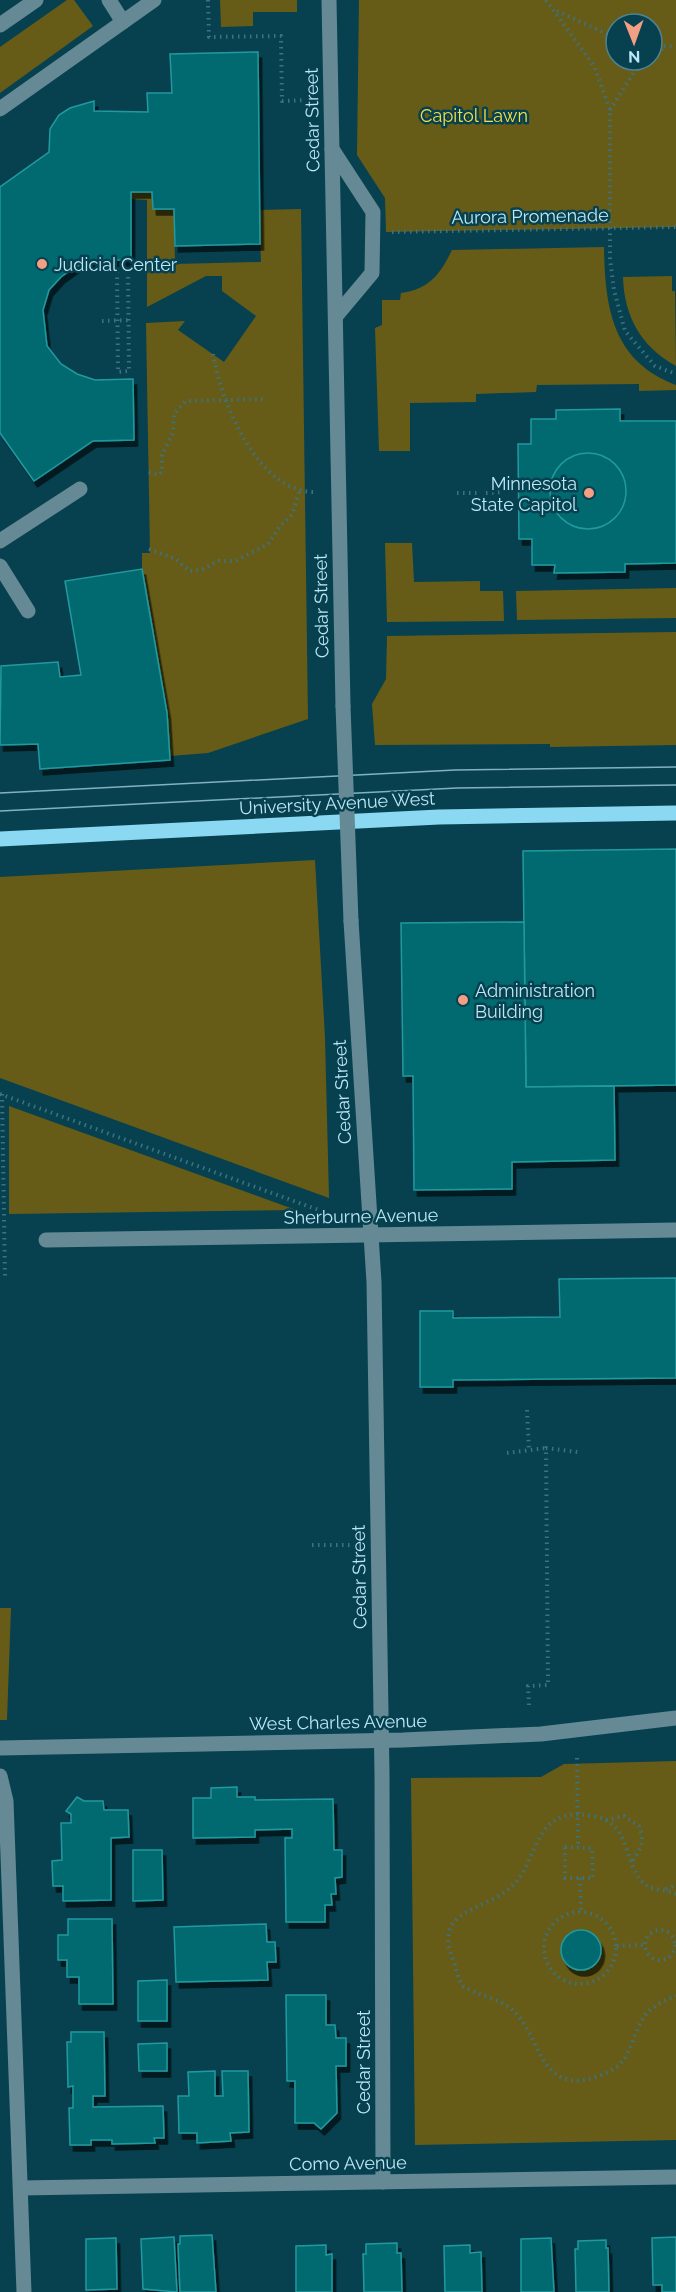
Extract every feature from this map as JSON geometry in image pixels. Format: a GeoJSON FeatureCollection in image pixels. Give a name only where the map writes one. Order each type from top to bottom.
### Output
{"type":"FeatureCollection","features":[{"type":"Feature","properties":{"kind":"main road","name":"University Avenue West"},"geometry":{"type":"LineString","coordinates":[[0,839],[439,817],[676,813]]}},
{"type":"Feature","properties":{"kind":"street"},"geometry":{"type":"LineString","coordinates":[[0,25],[36,0]]}},
{"type":"Feature","properties":{"kind":"street"},"geometry":{"type":"LineString","coordinates":[[109,0],[123,22]]}},
{"type":"Feature","properties":{"kind":"street"},"geometry":{"type":"LineString","coordinates":[[0,110],[154,0]]}},
{"type":"Feature","properties":{"kind":"street","name":"Cedar Street"},"geometry":{"type":"LineString","coordinates":[[329,0],[343,706],[351,921],[374,1282],[381,1741],[383,2182]]}},
{"type":"Feature","properties":{"kind":"street"},"geometry":{"type":"LineString","coordinates":[[332,149],[373,212],[372,273],[336,316]]}},
{"type":"Feature","properties":{"kind":"street"},"geometry":{"type":"LineString","coordinates":[[0,541],[81,489]]}},
{"type":"Feature","properties":{"kind":"street"},"geometry":{"type":"LineString","coordinates":[[0,566],[28,610]]}},
{"type":"Feature","properties":{"kind":"street","name":"Sherburne Avenue"},"geometry":{"type":"LineString","coordinates":[[46,1240],[676,1230]]}},
{"type":"Feature","properties":{"kind":"street","name":"West Charles Avenue"},"geometry":{"type":"LineString","coordinates":[[0,1748],[381,1741],[541,1734],[676,1718]]}},
{"type":"Feature","properties":{"kind":"street"},"geometry":{"type":"LineString","coordinates":[[0,1776],[6,1801],[6,2018],[21,2188],[24,2292]]}},
{"type":"Feature","properties":{"kind":"street","name":"Como Avenue"},"geometry":{"type":"LineString","coordinates":[[21,2188],[676,2177]]}},
{"type":"Feature","properties":{"kind":"path"},"geometry":{"type":"LineString","coordinates":[[208,0],[209,37],[281,36],[282,101],[305,100]]}},
{"type":"Feature","properties":{"kind":"path"},"geometry":{"type":"LineString","coordinates":[[546,0],[594,66],[610,110],[609,228],[614,290],[626,331],[655,366],[676,375]]}},
{"type":"Feature","properties":{"kind":"path"},"geometry":{"type":"LineString","coordinates":[[554,10],[604,33]]}},
{"type":"Feature","properties":{"kind":"path"},"geometry":{"type":"LineString","coordinates":[[665,48],[676,46]]}},
{"type":"Feature","properties":{"kind":"path"},"geometry":{"type":"LineString","coordinates":[[610,110],[634,72]]}},
{"type":"Feature","properties":{"kind":"path","name":"Aurora Promenade"},"geometry":{"type":"LineString","coordinates":[[386,232],[676,227]]}},
{"type":"Feature","properties":{"kind":"path"},"geometry":{"type":"LineString","coordinates":[[117,270],[128,270],[129,371],[118,372],[118,321],[117,270]]}},
{"type":"Feature","properties":{"kind":"path"},"geometry":{"type":"LineString","coordinates":[[102,321],[130,320]]}},
{"type":"Feature","properties":{"kind":"path"},"geometry":{"type":"LineString","coordinates":[[213,354],[223,399],[252,450],[274,473],[299,492],[314,492]]}},
{"type":"Feature","properties":{"kind":"path"},"geometry":{"type":"LineString","coordinates":[[149,472],[154,475],[162,472],[163,451],[171,438],[174,414],[186,401],[267,399]]}},
{"type":"Feature","properties":{"kind":"path"},"geometry":{"type":"LineString","coordinates":[[149,549],[176,559],[189,571],[201,570],[219,561],[235,561],[272,540],[280,526],[292,514],[299,492]]}},
{"type":"Feature","properties":{"kind":"path"},"geometry":{"type":"LineString","coordinates":[[486,493],[503,492]]}},
{"type":"Feature","properties":{"kind":"path"},"geometry":{"type":"LineString","coordinates":[[457,493],[479,493]]}},
{"type":"Feature","properties":{"kind":"path"},"geometry":{"type":"LineString","coordinates":[[4,1276],[1,1094],[324,1212]]}},
{"type":"Feature","properties":{"kind":"path"},"geometry":{"type":"LineString","coordinates":[[527,1410],[529,1450]]}},
{"type":"Feature","properties":{"kind":"path"},"geometry":{"type":"LineString","coordinates":[[529,1705],[528,1686],[548,1685],[546,1448]]}},
{"type":"Feature","properties":{"kind":"path"},"geometry":{"type":"LineString","coordinates":[[507,1454],[546,1448],[578,1452]]}},
{"type":"Feature","properties":{"kind":"path"},"geometry":{"type":"LineString","coordinates":[[312,1545],[353,1545]]}},
{"type":"Feature","properties":{"kind":"path"},"geometry":{"type":"LineString","coordinates":[[577,1758],[578,1847]]}},
{"type":"Feature","properties":{"kind":"path"},"geometry":{"type":"LineString","coordinates":[[676,1894],[646,1886],[617,1830],[605,1820],[594,1816],[563,1817],[543,1831],[513,1885],[457,1918],[448,1932],[448,1947],[458,1980],[476,1994],[512,2010],[522,2021],[547,2067],[560,2075],[578,2080],[603,2074],[620,2065],[649,2009],[676,1996]]}},
{"type":"Feature","properties":{"kind":"path"},"geometry":{"type":"LineString","coordinates":[[605,1820],[624,1816],[639,1826],[643,1838],[638,1854],[632,1861]]}},
{"type":"Feature","properties":{"kind":"path"},"geometry":{"type":"LineString","coordinates":[[565,1847],[578,1847],[592,1848],[593,1878],[565,1878],[565,1847]]}},
{"type":"Feature","properties":{"kind":"path"},"geometry":{"type":"LineString","coordinates":[[580,1878],[580,1911]]}},
{"type":"Feature","properties":{"kind":"path"},"geometry":{"type":"LineString","coordinates":[[665,1890],[676,1885]]}},
{"type":"Feature","properties":{"kind":"path"},"geometry":{"type":"LineString","coordinates":[[580,1911],[596,1915],[608,1924],[617,1946],[614,1962],[599,1979],[576,1984],[555,1974],[549,1966],[544,1951],[548,1933],[558,1919],[580,1911]]}},
{"type":"Feature","properties":{"kind":"path"},"geometry":{"type":"LineString","coordinates":[[661,1930],[671,1934],[676,1946],[671,1955],[659,1960],[650,1956],[645,1945],[649,1934],[661,1930]]}},
{"type":"Feature","properties":{"kind":"path"},"geometry":{"type":"LineString","coordinates":[[617,1946],[645,1945]]}},
{"type":"Feature","properties":{"kind":"green space"},"geometry":{"type":"Polygon","coordinates":[[[67,0],[74,0],[93,26],[0,93],[0,47],[67,0]]]}},
{"type":"Feature","properties":{"kind":"green space"},"geometry":{"type":"Polygon","coordinates":[[[220,0],[297,0],[297,12],[253,12],[253,26],[221,27],[220,0]]]}},
{"type":"Feature","properties":{"kind":"green space","name":"Capitol Lawn"},"geometry":{"type":"Polygon","coordinates":[[[359,0],[676,0],[676,227],[386,232],[385,198],[357,155],[359,0]]]}},
{"type":"Feature","properties":{"kind":"green space"},"geometry":{"type":"Polygon","coordinates":[[[131,192],[152,192],[153,209],[174,209],[175,264],[261,262],[259,210],[301,209],[308,719],[208,753],[170,756],[167,713],[142,569],[142,553],[150,553],[146,323],[185,321],[178,330],[224,362],[256,316],[222,291],[222,276],[206,276],[147,307],[147,200],[130,199],[131,192]]]}},
{"type":"Feature","properties":{"kind":"green space"},"geometry":{"type":"Polygon","coordinates":[[[604,247],[610,311],[616,330],[625,347],[638,362],[655,375],[676,385],[676,390],[639,391],[639,384],[537,385],[536,392],[476,394],[476,402],[410,403],[410,451],[379,451],[375,328],[382,325],[382,300],[400,300],[401,293],[426,284],[438,274],[452,250],[604,247]]]}},
{"type":"Feature","properties":{"kind":"green space"},"geometry":{"type":"Polygon","coordinates":[[[672,276],[672,291],[675,291],[676,366],[653,350],[637,329],[627,305],[623,277],[672,276]]]}},
{"type":"Feature","properties":{"kind":"green space"},"geometry":{"type":"Polygon","coordinates":[[[385,543],[412,543],[414,582],[480,581],[480,591],[503,591],[504,621],[387,622],[385,543]]]}},
{"type":"Feature","properties":{"kind":"green space"},"geometry":{"type":"Polygon","coordinates":[[[676,588],[676,618],[517,620],[516,591],[676,588]]]}},
{"type":"Feature","properties":{"kind":"green space"},"geometry":{"type":"Polygon","coordinates":[[[676,632],[676,745],[550,747],[550,744],[375,745],[372,704],[386,679],[387,636],[676,632]]]}},
{"type":"Feature","properties":{"kind":"green space"},"geometry":{"type":"Polygon","coordinates":[[[315,860],[325,1038],[329,1198],[0,1078],[0,877],[315,860]]]}},
{"type":"Feature","properties":{"kind":"green space"},"geometry":{"type":"Polygon","coordinates":[[[9,1106],[296,1210],[9,1214],[9,1106]]]}},
{"type":"Feature","properties":{"kind":"green space"},"geometry":{"type":"Polygon","coordinates":[[[0,1608],[11,1608],[7,1720],[0,1720],[0,1608]]]}},
{"type":"Feature","properties":{"kind":"green space"},"geometry":{"type":"Polygon","coordinates":[[[676,1761],[676,2140],[415,2145],[411,1778],[541,1777],[564,1764],[676,1761]]]}},
{"type":"Feature","properties":{"kind":"building","name":"Judicial Center"},"geometry":{"type":"Polygon","coordinates":[[[258,52],[260,244],[175,246],[174,209],[153,209],[152,192],[131,192],[131,260],[95,260],[75,267],[49,290],[43,310],[47,346],[61,364],[77,374],[95,380],[133,379],[134,440],[93,441],[34,481],[0,433],[0,187],[49,152],[50,129],[59,115],[70,108],[94,101],[94,111],[148,112],[147,93],[172,93],[170,54],[258,52]]]}},
{"type":"Feature","properties":{"kind":"building","name":"Minnesota State Capitol"},"geometry":{"type":"Polygon","coordinates":[[[620,409],[620,421],[676,421],[676,563],[625,564],[625,572],[554,573],[555,565],[532,565],[532,539],[519,539],[518,444],[531,444],[531,419],[556,419],[556,410],[620,409]]]}},
{"type":"Feature","properties":{"kind":"building","name":"Minnesota State Capitol"},"geometry":{"type":"Polygon","coordinates":[[[588,453],[602,456],[615,464],[623,477],[626,491],[623,505],[615,518],[602,526],[588,529],[574,526],[561,518],[553,505],[550,491],[553,477],[561,464],[574,456],[588,453]]]}},
{"type":"Feature","properties":{"kind":"building"},"geometry":{"type":"Polygon","coordinates":[[[142,569],[167,713],[170,760],[40,769],[38,744],[0,745],[1,666],[58,662],[60,677],[81,675],[65,581],[142,569]]]}},
{"type":"Feature","properties":{"kind":"building"},"geometry":{"type":"Polygon","coordinates":[[[676,849],[676,1085],[526,1087],[523,851],[676,849]]]}},
{"type":"Feature","properties":{"kind":"building","name":"Administration Building"},"geometry":{"type":"Polygon","coordinates":[[[524,922],[526,1087],[614,1086],[615,1160],[512,1162],[512,1189],[414,1190],[413,1076],[403,1076],[401,923],[524,922]]]}},
{"type":"Feature","properties":{"kind":"building"},"geometry":{"type":"Polygon","coordinates":[[[676,1278],[676,1378],[453,1380],[453,1387],[420,1387],[420,1311],[453,1311],[453,1318],[560,1317],[559,1279],[676,1278]]]}},
{"type":"Feature","properties":{"kind":"building"},"geometry":{"type":"Polygon","coordinates":[[[237,1787],[237,1797],[255,1797],[255,1800],[333,1799],[334,1850],[342,1850],[342,1877],[335,1878],[336,1894],[331,1894],[332,1905],[325,1905],[325,1922],[286,1922],[285,1838],[292,1838],[292,1829],[255,1830],[255,1837],[193,1838],[193,1798],[211,1798],[211,1788],[237,1787]]]}},
{"type":"Feature","properties":{"kind":"building"},"geometry":{"type":"Polygon","coordinates":[[[77,1797],[84,1801],[103,1801],[104,1810],[128,1810],[129,1837],[111,1838],[111,1900],[63,1901],[63,1886],[53,1886],[52,1861],[62,1860],[61,1823],[71,1823],[71,1814],[66,1811],[77,1797]]]}},
{"type":"Feature","properties":{"kind":"building"},"geometry":{"type":"Polygon","coordinates":[[[133,1850],[162,1850],[163,1900],[133,1901],[133,1850]]]}},
{"type":"Feature","properties":{"kind":"building"},"geometry":{"type":"Polygon","coordinates":[[[68,1919],[112,1919],[113,2004],[79,2004],[79,1977],[67,1977],[67,1960],[58,1960],[58,1935],[68,1935],[68,1919]]]}},
{"type":"Feature","properties":{"kind":"building"},"geometry":{"type":"Polygon","coordinates":[[[266,1924],[267,1942],[275,1942],[276,1962],[267,1962],[268,1980],[176,1982],[174,1927],[266,1924]]]}},
{"type":"Feature","properties":{"kind":"building"},"geometry":{"type":"Polygon","coordinates":[[[581,1930],[595,1936],[601,1950],[595,1964],[581,1970],[567,1964],[561,1950],[567,1936],[581,1930]]]}},
{"type":"Feature","properties":{"kind":"building"},"geometry":{"type":"Polygon","coordinates":[[[167,1980],[167,2021],[138,2021],[138,1981],[167,1980]]]}},
{"type":"Feature","properties":{"kind":"building"},"geometry":{"type":"Polygon","coordinates":[[[286,1995],[326,1995],[326,2025],[335,2025],[336,2038],[346,2038],[346,2066],[336,2066],[337,2113],[321,2129],[314,2123],[295,2123],[295,2081],[287,2081],[286,1995]]]}},
{"type":"Feature","properties":{"kind":"building"},"geometry":{"type":"Polygon","coordinates":[[[71,2032],[104,2032],[105,2096],[93,2096],[93,2107],[163,2106],[164,2138],[154,2138],[155,2143],[112,2144],[112,2140],[91,2140],[91,2145],[70,2145],[69,2108],[73,2108],[73,2086],[68,2087],[67,2042],[71,2042],[71,2032]]]}},
{"type":"Feature","properties":{"kind":"building"},"geometry":{"type":"Polygon","coordinates":[[[167,2043],[167,2071],[139,2071],[138,2044],[167,2043]]]}},
{"type":"Feature","properties":{"kind":"building"},"geometry":{"type":"Polygon","coordinates":[[[215,2071],[215,2096],[223,2096],[222,2071],[248,2071],[249,2132],[230,2133],[231,2141],[197,2143],[197,2133],[179,2133],[178,2096],[189,2096],[188,2072],[215,2071]]]}},
{"type":"Feature","properties":{"kind":"building"},"geometry":{"type":"Polygon","coordinates":[[[212,2235],[216,2292],[180,2292],[178,2244],[180,2244],[180,2236],[212,2235]]]}},
{"type":"Feature","properties":{"kind":"building"},"geometry":{"type":"Polygon","coordinates":[[[174,2237],[177,2292],[143,2289],[141,2239],[174,2237]]]}},
{"type":"Feature","properties":{"kind":"building"},"geometry":{"type":"Polygon","coordinates":[[[676,2237],[676,2292],[662,2292],[662,2285],[653,2285],[652,2238],[676,2237]]]}},
{"type":"Feature","properties":{"kind":"building"},"geometry":{"type":"Polygon","coordinates":[[[116,2238],[117,2289],[86,2290],[86,2239],[116,2238]]]}},
{"type":"Feature","properties":{"kind":"building"},"geometry":{"type":"Polygon","coordinates":[[[551,2238],[554,2292],[521,2292],[521,2239],[551,2238]]]}},
{"type":"Feature","properties":{"kind":"building"},"geometry":{"type":"Polygon","coordinates":[[[606,2240],[609,2292],[576,2292],[575,2249],[578,2249],[578,2241],[606,2240]]]}},
{"type":"Feature","properties":{"kind":"building"},"geometry":{"type":"Polygon","coordinates":[[[397,2243],[397,2253],[401,2253],[402,2292],[364,2292],[363,2254],[366,2254],[366,2244],[397,2243]]]}},
{"type":"Feature","properties":{"kind":"building"},"geometry":{"type":"Polygon","coordinates":[[[326,2245],[326,2255],[332,2254],[332,2292],[296,2292],[296,2246],[326,2245]]]}},
{"type":"Feature","properties":{"kind":"building"},"geometry":{"type":"Polygon","coordinates":[[[470,2245],[470,2253],[481,2252],[482,2292],[445,2292],[444,2246],[470,2245]]]}},
{"type":"Feature","properties":{"kind":"tram line"},"geometry":{"type":"LineString","coordinates":[[0,793],[455,770],[676,767]]}},
{"type":"Feature","properties":{"kind":"tram line"},"geometry":{"type":"LineString","coordinates":[[0,811],[457,788],[676,785]]}},
{"type":"Feature","properties":{"kind":"place","name":"Judicial Center"},"geometry":{"type":"Point","coordinates":[42,264]}},
{"type":"Feature","properties":{"kind":"place","name":"Minnesota State Capitol"},"geometry":{"type":"Point","coordinates":[589,493]}},
{"type":"Feature","properties":{"kind":"place","name":"Administration Building"},"geometry":{"type":"Point","coordinates":[463,1000]}}]}
